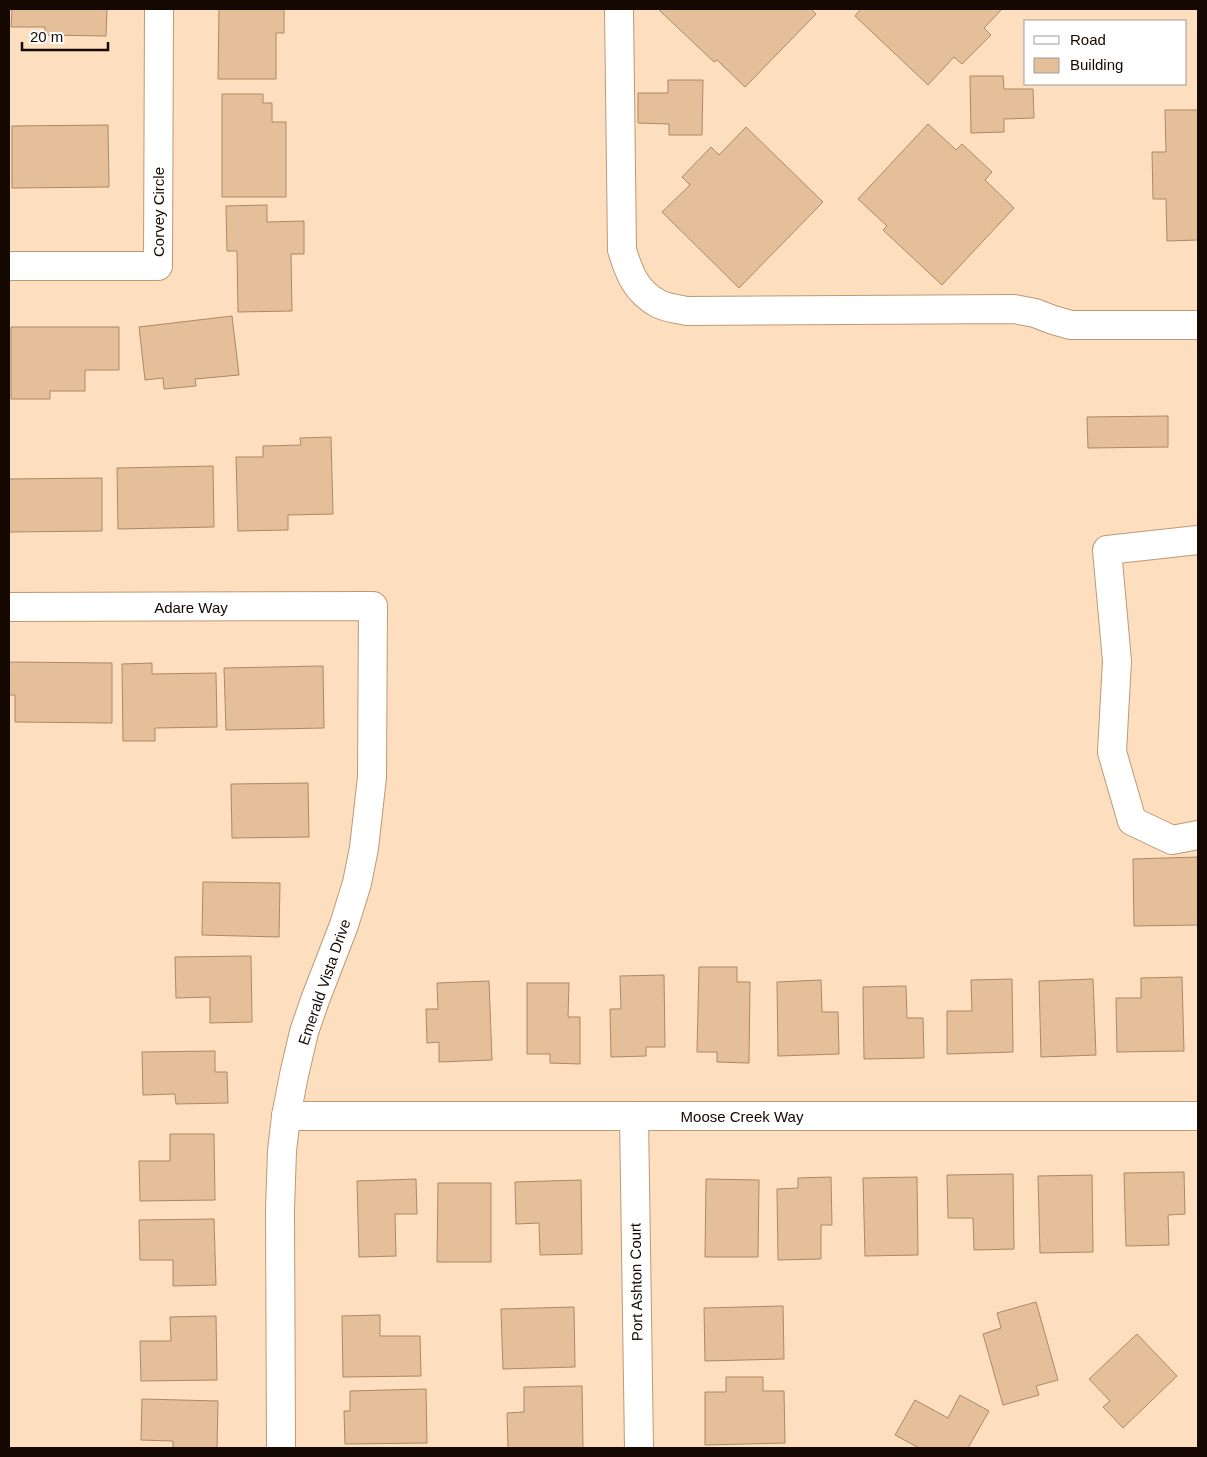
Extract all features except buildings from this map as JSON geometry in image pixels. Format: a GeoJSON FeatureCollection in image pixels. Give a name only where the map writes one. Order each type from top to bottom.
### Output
{"type":"FeatureCollection","features":[{"type":"Feature","properties":{"kind":"street","name":"Corvey Circle"},"geometry":{"type":"LineString","coordinates":[[9,266],[158,266],[159,9]]}},
{"type":"Feature","properties":{"kind":"street"},"geometry":{"type":"LineString","coordinates":[[619,9],[622,250],[629,272],[641,292],[660,304],[686,311],[1014,309],[1072,324],[1198,326]]}},
{"type":"Feature","properties":{"kind":"street"},"geometry":{"type":"LineString","coordinates":[[1198,540],[1107,550],[1117,660],[1112,752],[1132,821],[1172,840],[1198,834]]}},
{"type":"Feature","properties":{"kind":"street","name":"Adare Way"},"geometry":{"type":"LineString","coordinates":[[9,607],[373,606]]}},
{"type":"Feature","properties":{"kind":"street","name":"Emerald Vista Drive"},"geometry":{"type":"LineString","coordinates":[[281,1448],[280,1210],[282,1151],[286,1116],[304,1032],[314,1000],[344,925],[357,883],[364,848],[372,777],[373,606]]}},
{"type":"Feature","properties":{"kind":"street","name":"Moose Creek Way"},"geometry":{"type":"LineString","coordinates":[[286,1116],[1198,1116]]}},
{"type":"Feature","properties":{"kind":"street","name":"Port Ashton Court"},"geometry":{"type":"LineString","coordinates":[[634,1116],[639,1448]]}}]}
